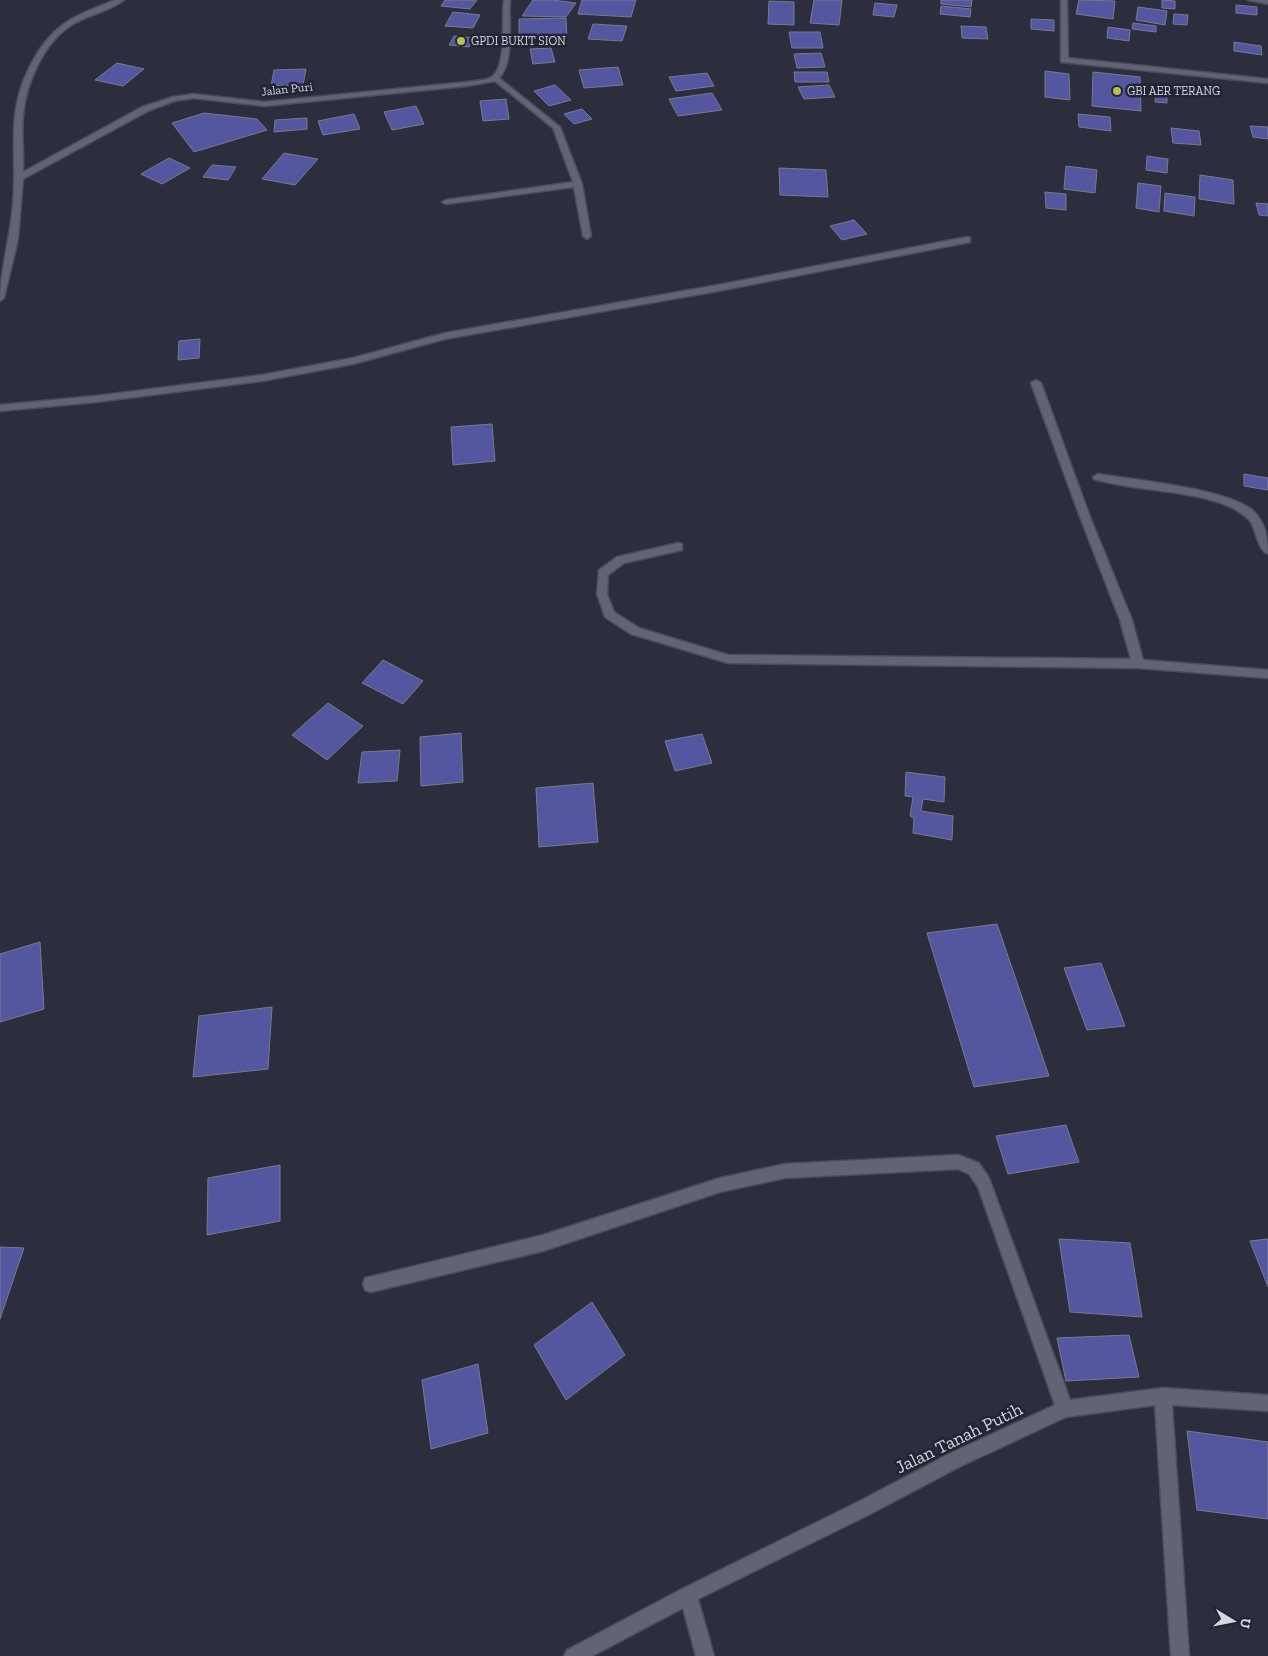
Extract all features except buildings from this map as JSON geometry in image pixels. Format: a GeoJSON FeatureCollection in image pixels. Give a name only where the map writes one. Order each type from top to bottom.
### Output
{"type":"FeatureCollection","features":[{"type":"Feature","properties":{"kind":"street"},"geometry":{"type":"LineString","coordinates":[[0,298],[9,272],[19,178],[19,112],[27,85],[43,51],[52,38],[63,28],[121,0]]}},
{"type":"Feature","properties":{"kind":"street"},"geometry":{"type":"LineString","coordinates":[[507,0],[504,59],[500,74],[495,78],[556,127],[578,184],[587,236]]}},
{"type":"Feature","properties":{"kind":"street"},"geometry":{"type":"LineString","coordinates":[[1064,0],[1064,60],[1268,81]]}},
{"type":"Feature","properties":{"kind":"street"},"geometry":{"type":"LineString","coordinates":[[1251,0],[1268,2]]}},
{"type":"Feature","properties":{"kind":"street","name":"Jalan Puri"},"geometry":{"type":"LineString","coordinates":[[19,178],[145,109],[173,99],[193,96],[264,104],[467,84],[495,78]]}},
{"type":"Feature","properties":{"kind":"street"},"geometry":{"type":"LineString","coordinates":[[446,202],[578,184]]}},
{"type":"Feature","properties":{"kind":"street"},"geometry":{"type":"LineString","coordinates":[[0,408],[96,399],[262,378],[354,361],[445,336],[718,288],[967,240]]}},
{"type":"Feature","properties":{"kind":"street"},"geometry":{"type":"LineString","coordinates":[[1036,383],[1085,517],[1126,620],[1128,635],[1138,664]]}},
{"type":"Feature","properties":{"kind":"street"},"geometry":{"type":"LineString","coordinates":[[1098,478],[1201,495],[1237,506],[1245,510],[1254,519],[1268,550]]}},
{"type":"Feature","properties":{"kind":"street"},"geometry":{"type":"LineString","coordinates":[[678,547],[621,560],[603,573],[602,594],[609,614],[635,631],[728,659],[1138,664],[1268,674]]}},
{"type":"Feature","properties":{"kind":"street"},"geometry":{"type":"LineString","coordinates":[[371,1284],[542,1243],[720,1185],[786,1171],[958,1162],[974,1168],[984,1183],[1065,1409]]}},
{"type":"Feature","properties":{"kind":"street"},"geometry":{"type":"LineString","coordinates":[[1163,1396],[1180,1656]]}},
{"type":"Feature","properties":{"kind":"street","name":"Jalan Tanah Putih"},"geometry":{"type":"LineString","coordinates":[[573,1656],[688,1595],[864,1508],[955,1460],[1065,1409],[1163,1396],[1268,1403]]}},
{"type":"Feature","properties":{"kind":"street"},"geometry":{"type":"LineString","coordinates":[[688,1595],[705,1656]]}},
{"type":"Feature","properties":{"kind":"place","name":"GPDI BUKIT SION"},"geometry":{"type":"Point","coordinates":[461,41]}},
{"type":"Feature","properties":{"kind":"place","name":"GBI AER TERANG"},"geometry":{"type":"Point","coordinates":[1117,91]}}]}
